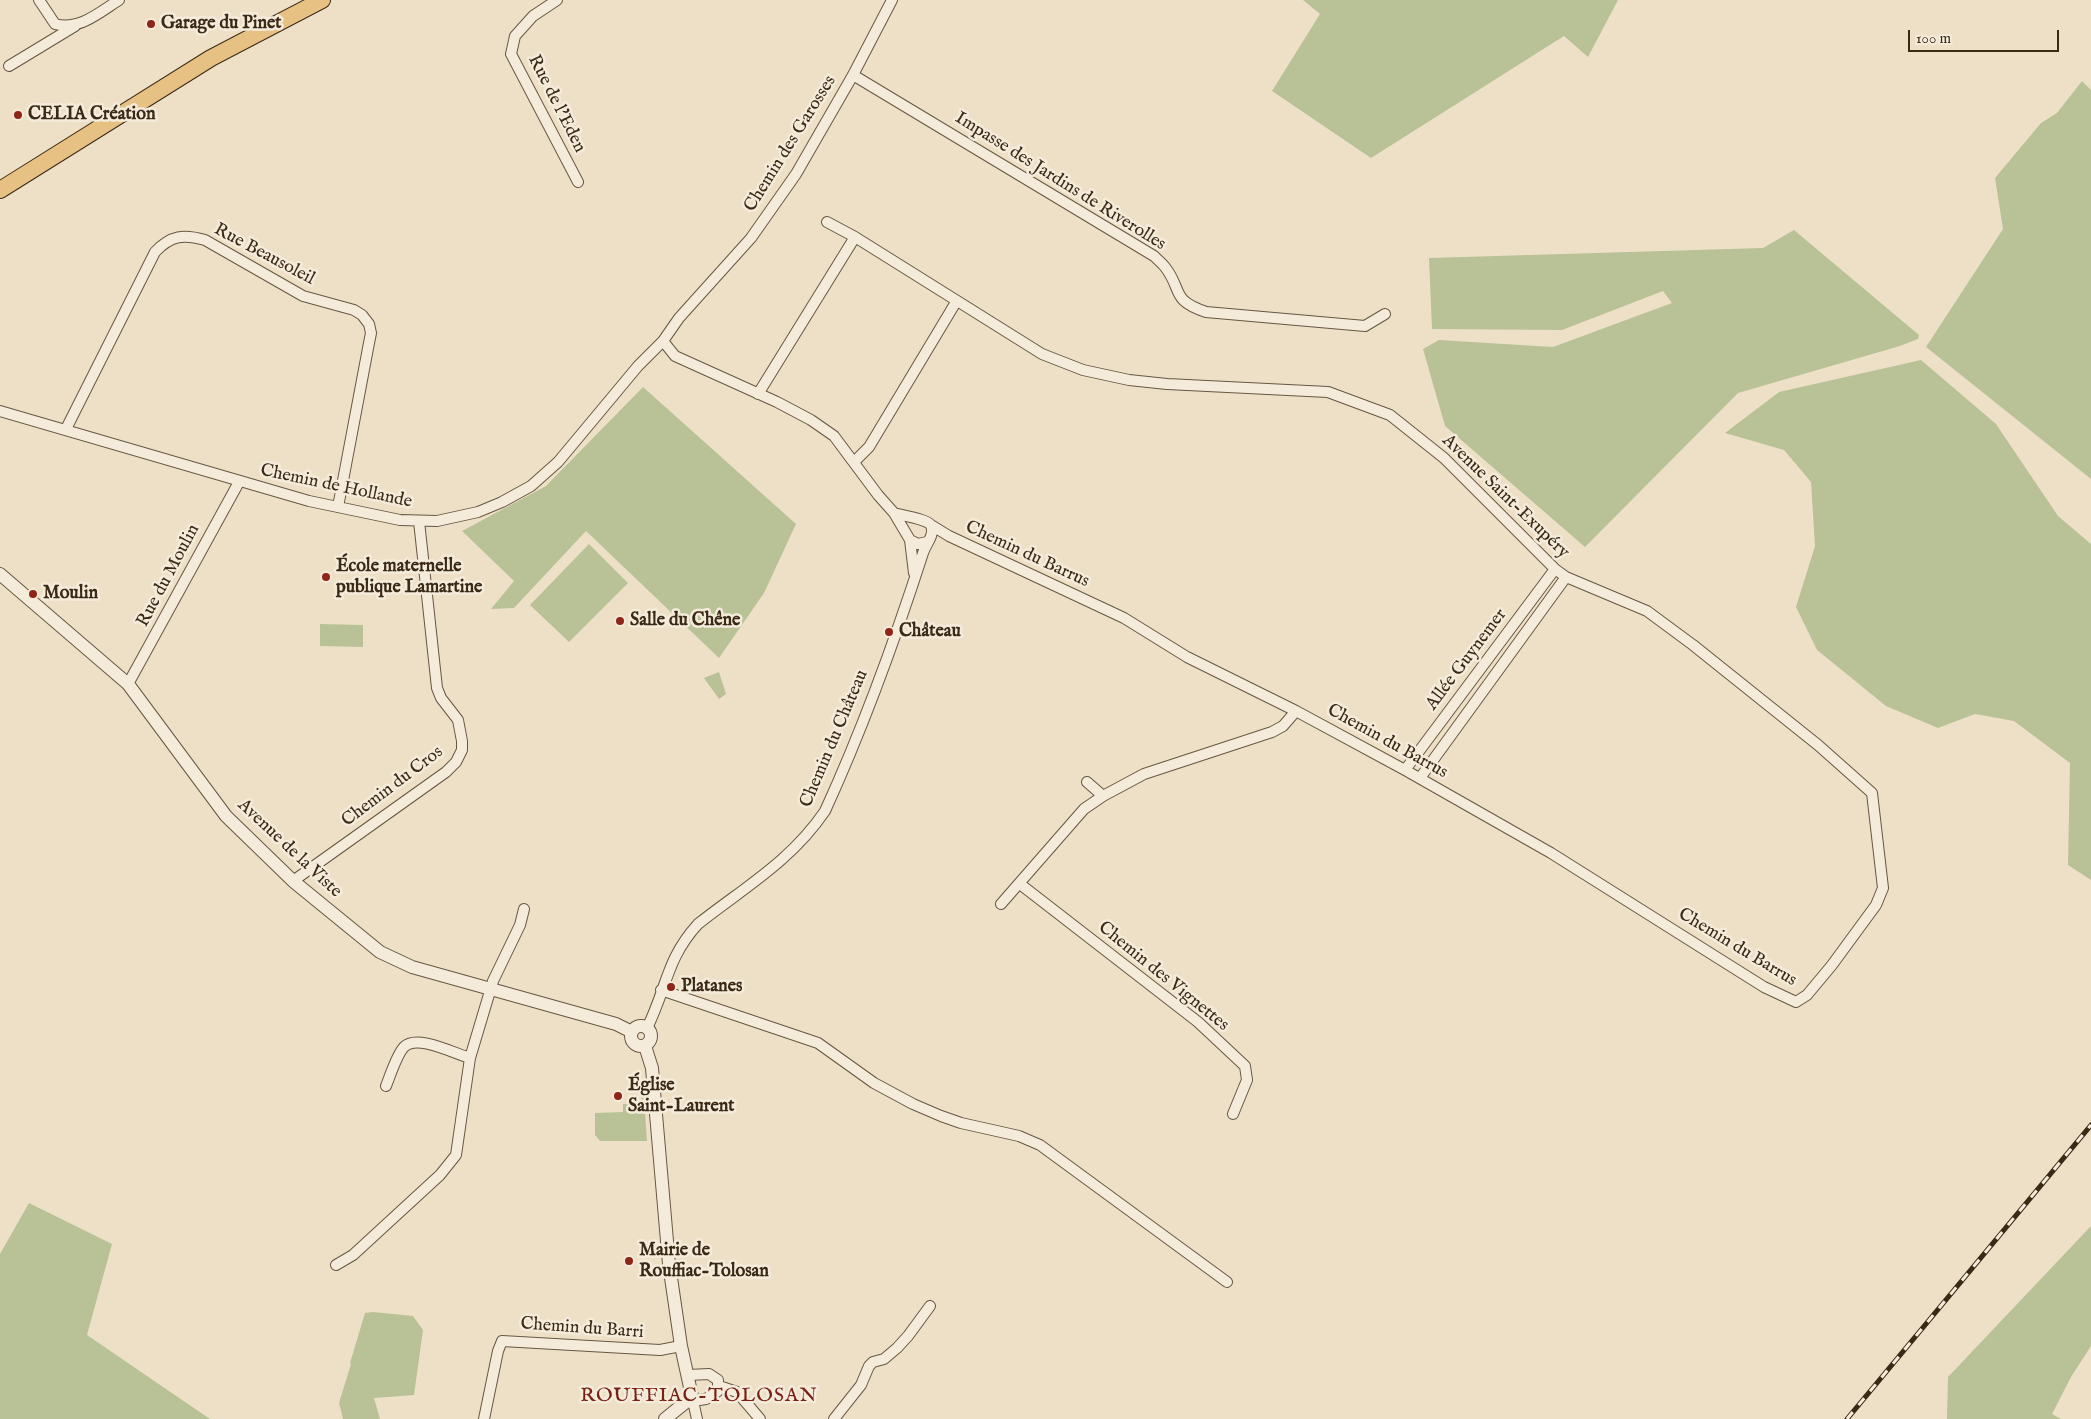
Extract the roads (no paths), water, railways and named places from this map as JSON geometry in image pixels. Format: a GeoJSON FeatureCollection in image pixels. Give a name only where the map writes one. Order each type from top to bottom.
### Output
{"type":"FeatureCollection","features":[{"type":"Feature","properties":{"kind":"main road"},"geometry":{"type":"LineString","coordinates":[[0,190],[211,58],[322,0]]}},
{"type":"Feature","properties":{"kind":"street"},"geometry":{"type":"LineString","coordinates":[[39,0],[55,24],[70,26],[78,24]]}},
{"type":"Feature","properties":{"kind":"street"},"geometry":{"type":"LineString","coordinates":[[9,66],[119,0]]}},
{"type":"Feature","properties":{"kind":"street","name":"Rue de l'Eden"},"geometry":{"type":"LineString","coordinates":[[557,0],[533,16],[515,36],[511,54],[578,182]]}},
{"type":"Feature","properties":{"kind":"street","name":"Chemin des Garosses"},"geometry":{"type":"LineString","coordinates":[[663,340],[679,318],[718,276],[770,212],[796,174],[853,75],[892,0]]}},
{"type":"Feature","properties":{"kind":"street","name":"Impasse des Jardins de Riverolles"},"geometry":{"type":"LineString","coordinates":[[853,75],[1154,256],[1166,268],[1181,299],[1191,307],[1206,312],[1365,326],[1385,314]]}},
{"type":"Feature","properties":{"kind":"street","name":"Avenue Saint-Exupéry"},"geometry":{"type":"LineString","coordinates":[[827,222],[855,237],[956,302],[1042,354],[1083,370],[1130,380],[1167,384],[1328,392],[1390,415],[1444,458],[1555,569],[1566,577],[1646,611],[1693,645],[1818,745],[1872,793],[1883,888],[1876,905],[1832,965],[1807,994],[1796,1002]]}},
{"type":"Feature","properties":{"kind":"street","name":"Rue Beausoleil"},"geometry":{"type":"LineString","coordinates":[[66,429],[155,252],[164,242],[173,238],[184,236],[200,238],[303,296],[354,310],[362,315],[369,324],[371,334],[338,507]]}},
{"type":"Feature","properties":{"kind":"street"},"geometry":{"type":"LineString","coordinates":[[758,394],[855,237]]}},
{"type":"Feature","properties":{"kind":"street"},"geometry":{"type":"LineString","coordinates":[[855,461],[869,447],[956,302]]}},
{"type":"Feature","properties":{"kind":"street","name":"Chemin du Château"},"geometry":{"type":"LineString","coordinates":[[663,340],[675,356],[812,420],[834,436],[855,461],[878,495],[894,512],[909,536],[915,578]]}},
{"type":"Feature","properties":{"kind":"street","name":"Chemin de Hollande"},"geometry":{"type":"LineString","coordinates":[[0,411],[66,429],[238,482],[338,507],[400,520],[437,521],[478,512],[517,495],[538,481],[558,462],[638,366],[663,340]]}},
{"type":"Feature","properties":{"kind":"street","name":"Rue du Moulin"},"geometry":{"type":"LineString","coordinates":[[128,684],[238,482]]}},
{"type":"Feature","properties":{"kind":"street","name":"Chemin du Château"},"geometry":{"type":"LineString","coordinates":[[894,512],[916,519]]}},
{"type":"Feature","properties":{"kind":"street"},"geometry":{"type":"LineString","coordinates":[[916,519],[925,520],[931,525],[932,530],[929,540],[918,544],[909,536],[909,525],[916,519]]}},
{"type":"Feature","properties":{"kind":"street","name":"Chemin du Cros"},"geometry":{"type":"LineString","coordinates":[[293,880],[446,772],[456,762],[462,750],[458,720],[441,698],[438,688],[419,521]]}},
{"type":"Feature","properties":{"kind":"street","name":"Chemin du Barrus"},"geometry":{"type":"LineString","coordinates":[[931,525],[949,536],[1124,618],[1187,657],[1296,711],[1420,778],[1551,853],[1764,987],[1796,1002]]}},
{"type":"Feature","properties":{"kind":"street","name":"Chemin du Barrus"},"geometry":{"type":"LineString","coordinates":[[929,540],[949,536]]}},
{"type":"Feature","properties":{"kind":"street","name":"Chemin du Château"},"geometry":{"type":"LineString","coordinates":[[647,1028],[677,951],[694,929],[792,851],[810,833],[825,812],[894,640],[929,540]]}},
{"type":"Feature","properties":{"kind":"street","name":"Allée Guynemer"},"geometry":{"type":"LineString","coordinates":[[1405,770],[1555,569]]}},
{"type":"Feature","properties":{"kind":"street","name":"Avenue de la Viste"},"geometry":{"type":"LineString","coordinates":[[0,574],[128,684],[226,816],[293,880],[380,952],[412,967],[616,1024],[632,1032]]}},
{"type":"Feature","properties":{"kind":"street","name":"Allée Guynemer"},"geometry":{"type":"LineString","coordinates":[[1420,778],[1566,577]]}},
{"type":"Feature","properties":{"kind":"street"},"geometry":{"type":"LineString","coordinates":[[1001,904],[1084,810],[1103,796],[1144,774],[1272,732],[1282,726],[1296,711]]}},
{"type":"Feature","properties":{"kind":"street"},"geometry":{"type":"LineString","coordinates":[[1087,782],[1103,796]]}},
{"type":"Feature","properties":{"kind":"street","name":"Chemin des Vignettes"},"geometry":{"type":"LineString","coordinates":[[1020,884],[1198,1022],[1245,1066],[1247,1080],[1233,1114]]}},
{"type":"Feature","properties":{"kind":"street"},"geometry":{"type":"LineString","coordinates":[[336,1265],[353,1255],[440,1176],[456,1155],[470,1058],[491,988],[520,925],[524,910]]}},
{"type":"Feature","properties":{"kind":"street"},"geometry":{"type":"LineString","coordinates":[[661,990],[818,1043],[880,1087],[941,1116],[961,1123],[1019,1136],[1040,1145],[1227,1282]]}},
{"type":"Feature","properties":{"kind":"street"},"geometry":{"type":"LineString","coordinates":[[640,1026],[647,1028],[651,1038],[645,1046],[639,1046],[634,1043],[632,1038],[632,1032],[640,1026]]}},
{"type":"Feature","properties":{"kind":"street"},"geometry":{"type":"LineString","coordinates":[[386,1086],[403,1048],[411,1042],[420,1041],[470,1058]]}},
{"type":"Feature","properties":{"kind":"street"},"geometry":{"type":"LineString","coordinates":[[645,1046],[652,1068],[668,1264],[680,1346],[697,1419]]}},
{"type":"Feature","properties":{"kind":"street"},"geometry":{"type":"LineString","coordinates":[[834,1419],[861,1385],[869,1366],[897,1348],[930,1306]]}},
{"type":"Feature","properties":{"kind":"street","name":"Chemin du Barri"},"geometry":{"type":"LineString","coordinates":[[484,1419],[498,1351],[502,1341],[660,1350],[680,1346]]}},
{"type":"Feature","properties":{"kind":"street"},"geometry":{"type":"LineString","coordinates":[[665,1419],[686,1402],[706,1399],[718,1390],[718,1380],[709,1374],[688,1375]]}},
{"type":"Feature","properties":{"kind":"street"},"geometry":{"type":"LineString","coordinates":[[719,1386],[737,1392],[760,1419]]}},
{"type":"Feature","properties":{"kind":"railway"},"geometry":{"type":"LineString","coordinates":[[1847,1419],[2091,1125]]}},
{"type":"Feature","properties":{"kind":"place","name":"Garage du Pinet"},"geometry":{"type":"Point","coordinates":[151,24]}},
{"type":"Feature","properties":{"kind":"place","name":"CELIA Création"},"geometry":{"type":"Point","coordinates":[18,115]}},
{"type":"Feature","properties":{"kind":"place","name":"École maternelle publique Lamartine"},"geometry":{"type":"Point","coordinates":[326,577]}},
{"type":"Feature","properties":{"kind":"place","name":"Moulin"},"geometry":{"type":"Point","coordinates":[33,594]}},
{"type":"Feature","properties":{"kind":"place","name":"Salle du Chêne"},"geometry":{"type":"Point","coordinates":[620,621]}},
{"type":"Feature","properties":{"kind":"place","name":"Château"},"geometry":{"type":"Point","coordinates":[889,632]}},
{"type":"Feature","properties":{"kind":"place","name":"Platanes"},"geometry":{"type":"Point","coordinates":[671,987]}},
{"type":"Feature","properties":{"kind":"place","name":"Église Saint-Laurent"},"geometry":{"type":"Point","coordinates":[618,1096]}},
{"type":"Feature","properties":{"kind":"place","name":"Mairie de Rouffiac-Tolosan"},"geometry":{"type":"Point","coordinates":[629,1261]}},
{"type":"Feature","properties":{"kind":"district","name":"ROUFFIAC-TOLOSAN"},"geometry":{"type":"Point","coordinates":[699,1397]}}]}
